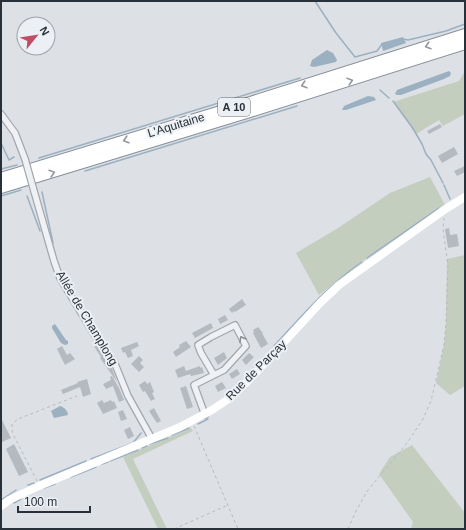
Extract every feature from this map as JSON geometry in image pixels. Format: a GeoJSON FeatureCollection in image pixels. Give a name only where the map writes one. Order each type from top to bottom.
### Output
{"type":"FeatureCollection","features":[{"type":"Feature","properties":{"kind":"highway","name":"L'Aquitaine"},"geometry":{"type":"LineString","coordinates":[[1,178],[240,106],[465,34]]}},
{"type":"Feature","properties":{"kind":"highway","name":"L'Aquitaine"},"geometry":{"type":"LineString","coordinates":[[1,188],[236,117],[465,44]]}},
{"type":"Feature","properties":{"kind":"street","name":"Allée de Champlong"},"geometry":{"type":"LineString","coordinates":[[1,114],[15,133],[25,159],[60,278],[94,334],[115,364],[128,396],[152,439]]}},
{"type":"Feature","properties":{"kind":"street","name":"Rue de Parçay"},"geometry":{"type":"LineString","coordinates":[[1,506],[9,500],[39,486],[192,422],[205,415],[230,398],[339,285],[442,214],[451,205],[465,197]]}},
{"type":"Feature","properties":{"kind":"street"},"geometry":{"type":"LineString","coordinates":[[205,415],[194,385],[214,375],[224,370],[246,346],[235,325],[198,345],[214,375]]}},
{"type":"Feature","properties":{"kind":"path"},"geometry":{"type":"LineString","coordinates":[[348,529],[368,490],[407,443],[423,419],[431,401],[444,345],[446,323],[448,265],[442,214]]}},
{"type":"Feature","properties":{"kind":"path"},"geometry":{"type":"LineString","coordinates":[[39,486],[13,434],[12,424],[18,419],[77,396]]}},
{"type":"Feature","properties":{"kind":"path"},"geometry":{"type":"LineString","coordinates":[[192,422],[238,529]]}},
{"type":"Feature","properties":{"kind":"path"},"geometry":{"type":"LineString","coordinates":[[174,529],[228,505]]}},
{"type":"Feature","properties":{"kind":"green space"},"geometry":{"type":"Polygon","coordinates":[[[465,71],[465,114],[443,126],[439,120],[416,134],[393,102],[459,81],[465,71]]]}},
{"type":"Feature","properties":{"kind":"green space"},"geometry":{"type":"Polygon","coordinates":[[[430,177],[445,205],[357,265],[319,295],[296,253],[338,228],[390,193],[430,177]]]}},
{"type":"Feature","properties":{"kind":"green space"},"geometry":{"type":"Polygon","coordinates":[[[465,255],[465,386],[450,395],[436,383],[444,345],[446,323],[447,259],[465,255]]]}},
{"type":"Feature","properties":{"kind":"green space"},"geometry":{"type":"Polygon","coordinates":[[[191,428],[193,431],[133,459],[167,529],[158,529],[123,457],[191,428]]]}},
{"type":"Feature","properties":{"kind":"green space"},"geometry":{"type":"Polygon","coordinates":[[[412,445],[465,513],[465,529],[411,529],[413,522],[379,474],[390,457],[412,445]]]}},
{"type":"Feature","properties":{"kind":"water"},"geometry":{"type":"Polygon","coordinates":[[[403,37],[406,43],[383,51],[381,43],[403,37]]]}},
{"type":"Feature","properties":{"kind":"water"},"geometry":{"type":"Polygon","coordinates":[[[327,50],[333,53],[337,60],[336,62],[314,67],[310,66],[312,60],[327,50]]]}},
{"type":"Feature","properties":{"kind":"water"},"geometry":{"type":"Polygon","coordinates":[[[449,71],[451,73],[450,76],[444,79],[401,95],[395,94],[397,90],[449,71]]]}},
{"type":"Feature","properties":{"kind":"water"},"geometry":{"type":"Polygon","coordinates":[[[368,96],[374,97],[376,100],[342,110],[344,106],[368,96]]]}},
{"type":"Feature","properties":{"kind":"water"},"geometry":{"type":"Polygon","coordinates":[[[55,324],[68,341],[68,344],[65,345],[61,343],[52,328],[55,324]]]}},
{"type":"Feature","properties":{"kind":"water"},"geometry":{"type":"Polygon","coordinates":[[[60,406],[66,409],[68,415],[54,418],[51,411],[60,406]]]}},
{"type":"Feature","properties":{"kind":"building"},"geometry":{"type":"Polygon","coordinates":[[[440,124],[442,127],[429,134],[427,131],[440,124]]]}},
{"type":"Feature","properties":{"kind":"building"},"geometry":{"type":"Polygon","coordinates":[[[454,147],[458,154],[442,163],[438,156],[454,147]]]}},
{"type":"Feature","properties":{"kind":"building"},"geometry":{"type":"Polygon","coordinates":[[[465,166],[465,172],[457,176],[454,171],[465,166]]]}},
{"type":"Feature","properties":{"kind":"building"},"geometry":{"type":"Polygon","coordinates":[[[449,228],[450,235],[457,234],[459,246],[448,248],[445,229],[449,228]]]}},
{"type":"Feature","properties":{"kind":"building"},"geometry":{"type":"Polygon","coordinates":[[[242,299],[246,305],[232,313],[229,309],[242,299]]]}},
{"type":"Feature","properties":{"kind":"building"},"geometry":{"type":"Polygon","coordinates":[[[225,315],[228,320],[220,324],[218,319],[225,315]]]}},
{"type":"Feature","properties":{"kind":"building"},"geometry":{"type":"Polygon","coordinates":[[[211,323],[213,328],[195,338],[192,333],[211,323]]]}},
{"type":"Feature","properties":{"kind":"building"},"geometry":{"type":"Polygon","coordinates":[[[258,327],[263,333],[268,344],[261,348],[253,333],[253,330],[258,327]]]}},
{"type":"Feature","properties":{"kind":"building"},"geometry":{"type":"Polygon","coordinates":[[[186,341],[191,347],[176,357],[173,352],[180,347],[179,345],[186,341]]]}},
{"type":"Feature","properties":{"kind":"building"},"geometry":{"type":"Polygon","coordinates":[[[137,342],[139,346],[131,350],[133,356],[128,358],[125,352],[123,353],[121,348],[137,342]]]}},
{"type":"Feature","properties":{"kind":"building"},"geometry":{"type":"Polygon","coordinates":[[[96,344],[111,366],[117,382],[100,358],[101,357],[94,345],[96,344]]]}},
{"type":"Feature","properties":{"kind":"building"},"geometry":{"type":"Polygon","coordinates":[[[62,346],[67,355],[70,353],[75,359],[65,365],[57,349],[62,346]]]}},
{"type":"Feature","properties":{"kind":"building"},"geometry":{"type":"Polygon","coordinates":[[[224,352],[227,358],[218,365],[214,358],[224,352]]]}},
{"type":"Feature","properties":{"kind":"building"},"geometry":{"type":"Polygon","coordinates":[[[249,353],[254,357],[246,365],[242,360],[249,353]]]}},
{"type":"Feature","properties":{"kind":"building"},"geometry":{"type":"Polygon","coordinates":[[[139,356],[143,360],[140,363],[144,367],[139,372],[131,364],[139,356]]]}},
{"type":"Feature","properties":{"kind":"building"},"geometry":{"type":"Polygon","coordinates":[[[184,366],[186,371],[200,366],[200,368],[202,367],[204,373],[191,376],[190,374],[178,378],[175,370],[184,366]]]}},
{"type":"Feature","properties":{"kind":"building"},"geometry":{"type":"Polygon","coordinates":[[[237,369],[240,374],[232,379],[229,374],[237,369]]]}},
{"type":"Feature","properties":{"kind":"building"},"geometry":{"type":"Polygon","coordinates":[[[112,376],[124,400],[119,402],[113,386],[106,389],[103,384],[111,380],[110,377],[112,376]]]}},
{"type":"Feature","properties":{"kind":"building"},"geometry":{"type":"Polygon","coordinates":[[[87,379],[91,394],[83,397],[80,387],[63,394],[61,390],[87,379]]]}},
{"type":"Feature","properties":{"kind":"building"},"geometry":{"type":"Polygon","coordinates":[[[145,381],[147,384],[150,382],[154,392],[152,393],[155,399],[151,401],[139,385],[145,381]]]}},
{"type":"Feature","properties":{"kind":"building"},"geometry":{"type":"Polygon","coordinates":[[[222,382],[226,388],[218,392],[215,386],[222,382]]]}},
{"type":"Feature","properties":{"kind":"building"},"geometry":{"type":"Polygon","coordinates":[[[186,386],[193,407],[187,409],[180,388],[186,386]]]}},
{"type":"Feature","properties":{"kind":"building"},"geometry":{"type":"Polygon","coordinates":[[[102,400],[104,403],[111,400],[112,402],[114,401],[117,408],[103,414],[97,403],[102,400]]]}},
{"type":"Feature","properties":{"kind":"building"},"geometry":{"type":"Polygon","coordinates":[[[154,408],[161,421],[157,423],[149,411],[154,408]]]}},
{"type":"Feature","properties":{"kind":"building"},"geometry":{"type":"Polygon","coordinates":[[[123,410],[127,419],[121,421],[118,412],[123,410]]]}},
{"type":"Feature","properties":{"kind":"building"},"geometry":{"type":"Polygon","coordinates":[[[1,418],[11,438],[2,442],[1,439],[1,418]]]}},
{"type":"Feature","properties":{"kind":"building"},"geometry":{"type":"Polygon","coordinates":[[[130,427],[134,436],[128,439],[124,430],[130,427]]]}},
{"type":"Feature","properties":{"kind":"building"},"geometry":{"type":"Polygon","coordinates":[[[14,444],[28,472],[19,476],[6,449],[14,444]]]}},
{"type":"Feature","properties":{"kind":"waterway"},"geometry":{"type":"LineString","coordinates":[[315,1],[336,33],[355,57],[377,51],[382,44]]}},
{"type":"Feature","properties":{"kind":"waterway"},"geometry":{"type":"LineString","coordinates":[[403,39],[408,40],[446,31],[465,24]]}},
{"type":"Feature","properties":{"kind":"waterway"},"geometry":{"type":"LineString","coordinates":[[39,158],[300,78]]}},
{"type":"Feature","properties":{"kind":"waterway"},"geometry":{"type":"LineString","coordinates":[[380,90],[389,98]]}},
{"type":"Feature","properties":{"kind":"waterway"},"geometry":{"type":"LineString","coordinates":[[393,101],[412,127],[443,183]]}},
{"type":"Feature","properties":{"kind":"waterway"},"geometry":{"type":"LineString","coordinates":[[85,171],[297,106]]}},
{"type":"Feature","properties":{"kind":"waterway"},"geometry":{"type":"LineString","coordinates":[[1,143],[9,160],[14,157]]}},
{"type":"Feature","properties":{"kind":"waterway"},"geometry":{"type":"LineString","coordinates":[[1,169],[17,165]]}},
{"type":"Feature","properties":{"kind":"waterway"},"geometry":{"type":"LineString","coordinates":[[444,185],[450,199]]}},
{"type":"Feature","properties":{"kind":"waterway"},"geometry":{"type":"LineString","coordinates":[[1,196],[21,190]]}},
{"type":"Feature","properties":{"kind":"waterway"},"geometry":{"type":"LineString","coordinates":[[42,192],[53,243]]}},
{"type":"Feature","properties":{"kind":"waterway"},"geometry":{"type":"LineString","coordinates":[[27,196],[40,231]]}},
{"type":"Feature","properties":{"kind":"waterway"},"geometry":{"type":"LineString","coordinates":[[367,258],[439,208]]}},
{"type":"Feature","properties":{"kind":"waterway"},"geometry":{"type":"LineString","coordinates":[[274,346],[305,312],[338,281],[362,262]]}},
{"type":"Feature","properties":{"kind":"waterway"},"geometry":{"type":"LineString","coordinates":[[198,424],[208,419]]}},
{"type":"Feature","properties":{"kind":"waterway"},"geometry":{"type":"LineString","coordinates":[[172,435],[189,428]]}},
{"type":"Feature","properties":{"kind":"waterway"},"geometry":{"type":"LineString","coordinates":[[91,459],[133,443],[141,433]]}},
{"type":"Feature","properties":{"kind":"waterway"},"geometry":{"type":"LineString","coordinates":[[150,444],[168,438]]}},
{"type":"Feature","properties":{"kind":"waterway"},"geometry":{"type":"LineString","coordinates":[[142,448],[147,446]]}},
{"type":"Feature","properties":{"kind":"waterway"},"geometry":{"type":"LineString","coordinates":[[110,461],[138,450]]}},
{"type":"Feature","properties":{"kind":"waterway"},"geometry":{"type":"LineString","coordinates":[[40,480],[86,461]]}},
{"type":"Feature","properties":{"kind":"waterway"},"geometry":{"type":"LineString","coordinates":[[102,464],[108,462]]}},
{"type":"Feature","properties":{"kind":"waterway"},"geometry":{"type":"LineString","coordinates":[[71,477],[96,467]]}},
{"type":"Feature","properties":{"kind":"waterway"},"geometry":{"type":"LineString","coordinates":[[28,485],[34,483]]}},
{"type":"Feature","properties":{"kind":"waterway"},"geometry":{"type":"LineString","coordinates":[[44,488],[55,484]]}},
{"type":"Feature","properties":{"kind":"waterway"},"geometry":{"type":"LineString","coordinates":[[1,500],[16,490]]}},
{"type":"Feature","properties":{"kind":"waterway"},"geometry":{"type":"LineString","coordinates":[[14,503],[21,499]]}}]}
